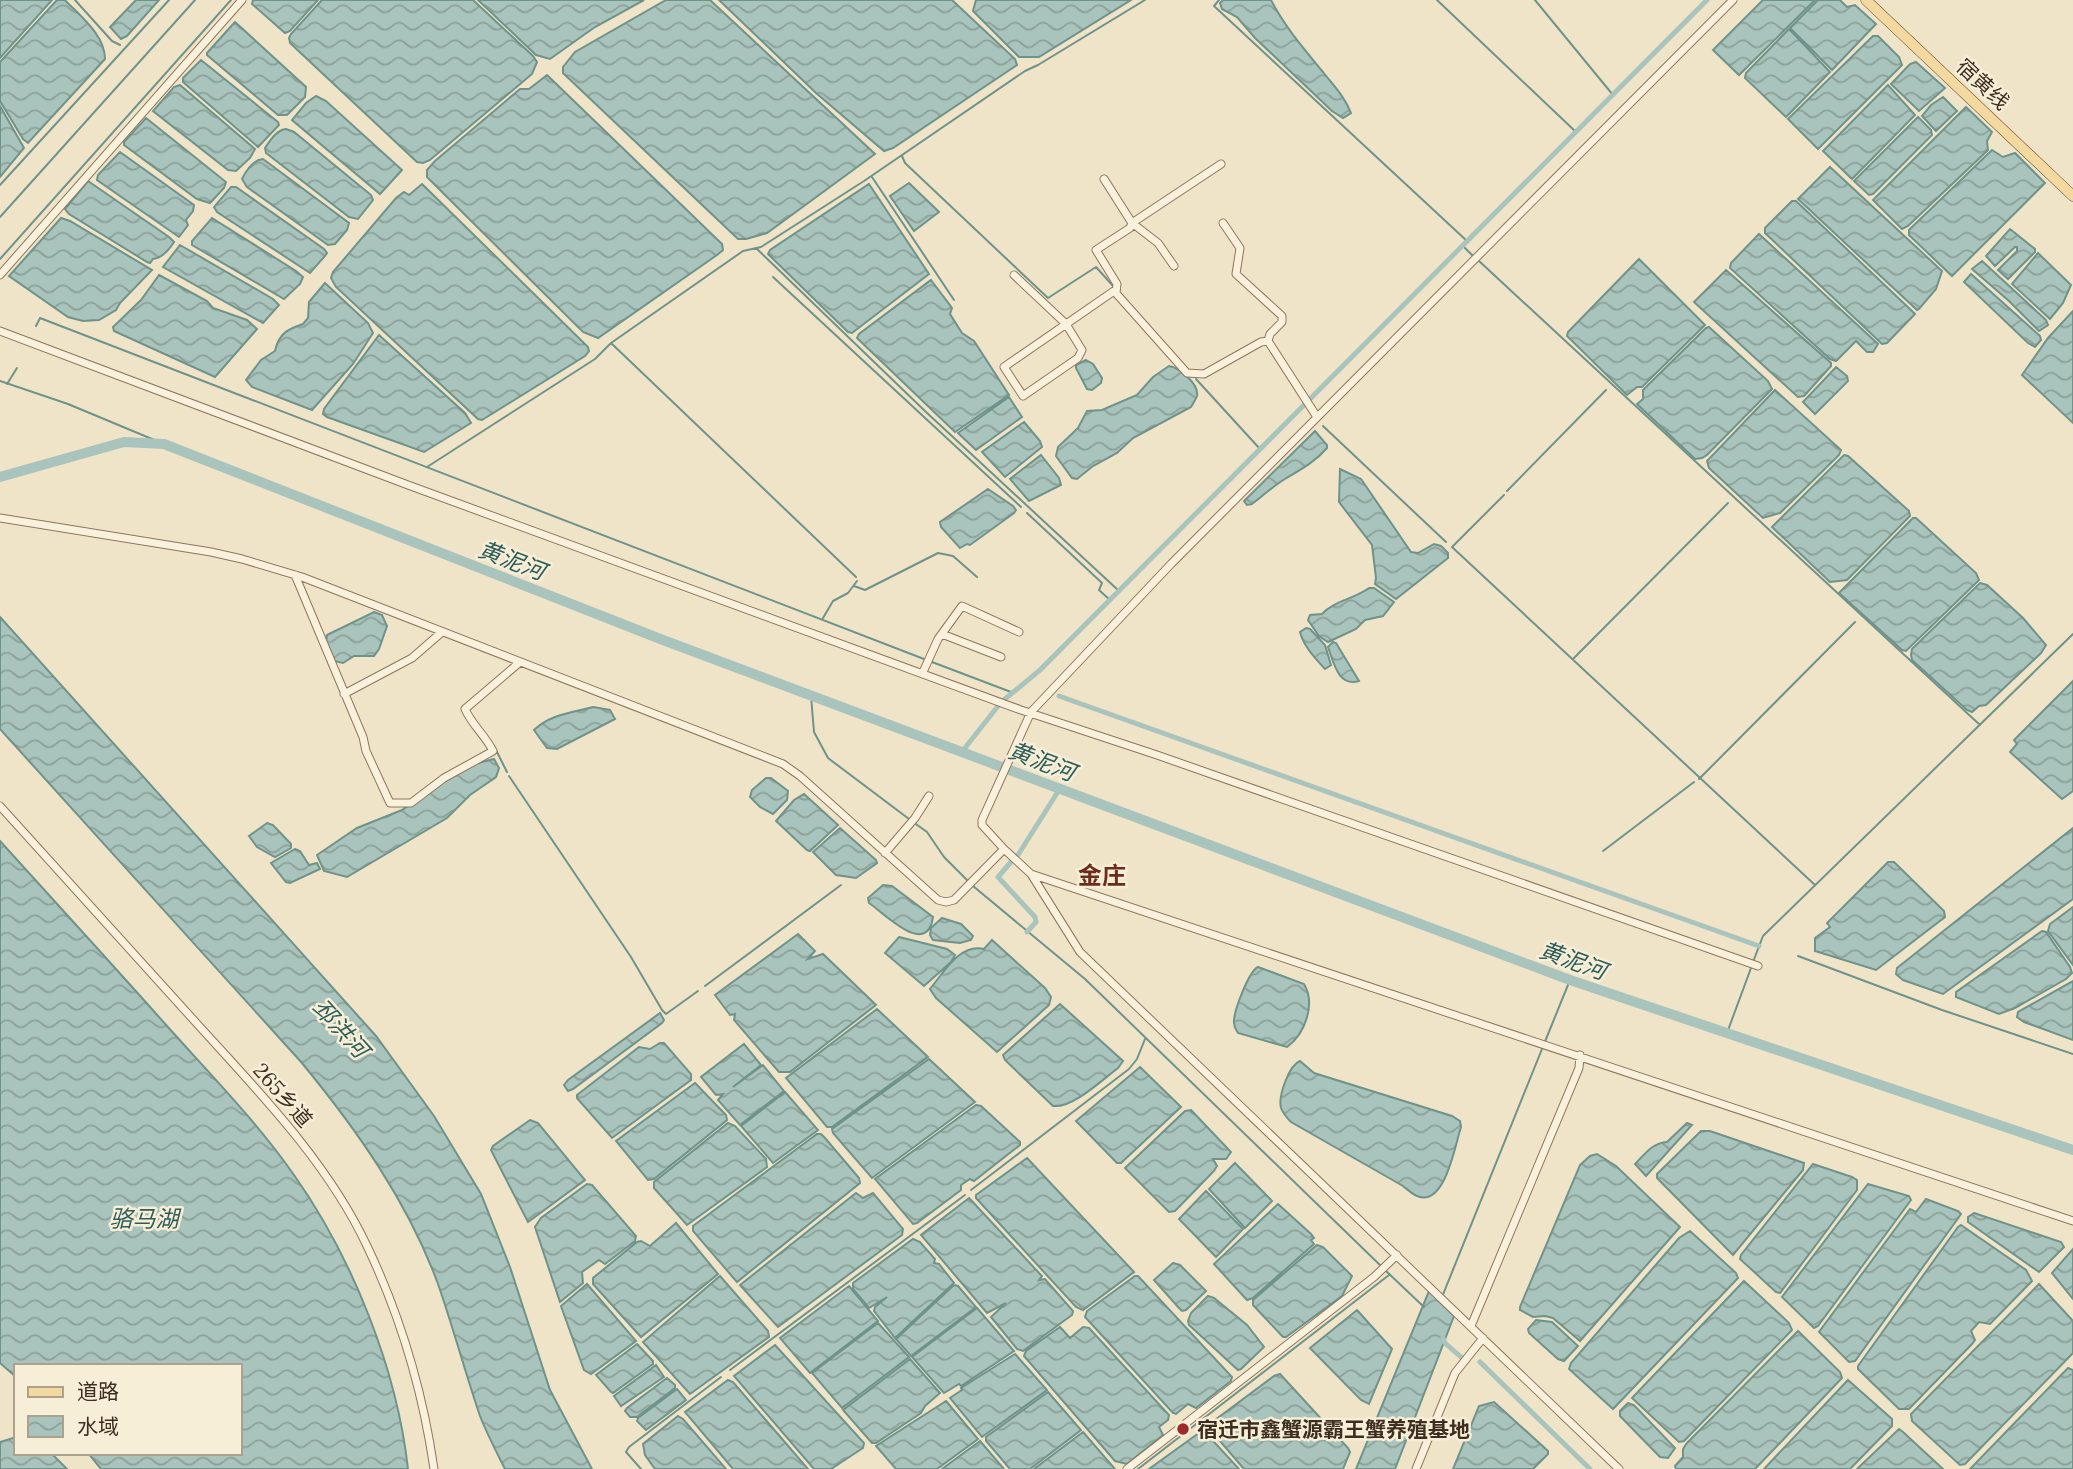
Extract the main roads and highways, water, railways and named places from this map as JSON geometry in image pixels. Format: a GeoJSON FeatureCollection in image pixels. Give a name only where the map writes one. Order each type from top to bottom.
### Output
{"type":"FeatureCollection","features":[{"type":"Feature","properties":{"kind":"main road","name":"宿黄线"},"geometry":{"type":"LineString","coordinates":[[1866,0],[2073,196]]}},
{"type":"Feature","properties":{"kind":"water"},"geometry":{"type":"Polygon","coordinates":[[[0,0],[52,0],[0,58],[0,0]]]}},
{"type":"Feature","properties":{"kind":"water"},"geometry":{"type":"Polygon","coordinates":[[[57,0],[65,0],[91,26],[101,42],[105,59],[28,143],[0,101],[0,62],[57,0]]]}},
{"type":"Feature","properties":{"kind":"water"},"geometry":{"type":"Polygon","coordinates":[[[136,0],[159,0],[127,36],[121,39],[110,27],[136,0]]]}},
{"type":"Feature","properties":{"kind":"water"},"geometry":{"type":"Polygon","coordinates":[[[253,0],[318,0],[290,31],[285,33],[252,4],[253,0]]]}},
{"type":"Feature","properties":{"kind":"water"},"geometry":{"type":"Polygon","coordinates":[[[322,0],[473,0],[537,62],[532,74],[430,160],[417,162],[290,43],[291,34],[322,0]]]}},
{"type":"Feature","properties":{"kind":"water"},"geometry":{"type":"Polygon","coordinates":[[[478,0],[644,0],[595,27],[550,59],[536,55],[478,0]]]}},
{"type":"Feature","properties":{"kind":"water"},"geometry":{"type":"Polygon","coordinates":[[[666,0],[710,0],[875,154],[767,233],[738,239],[563,73],[563,67],[575,52],[666,0]]]}},
{"type":"Feature","properties":{"kind":"water"},"geometry":{"type":"Polygon","coordinates":[[[719,0],[952,0],[1015,59],[1017,65],[893,148],[884,151],[816,93],[719,0]]]}},
{"type":"Feature","properties":{"kind":"water"},"geometry":{"type":"Polygon","coordinates":[[[976,0],[1131,0],[1039,57],[1019,57],[973,11],[976,0]]]}},
{"type":"Feature","properties":{"kind":"water"},"geometry":{"type":"Polygon","coordinates":[[[1223,0],[1271,0],[1295,38],[1342,96],[1351,113],[1343,118],[1332,111],[1255,38],[1237,17],[1222,9],[1220,3],[1223,0]]]}},
{"type":"Feature","properties":{"kind":"water"},"geometry":{"type":"Polygon","coordinates":[[[1763,0],[1815,0],[1739,75],[1713,50],[1763,0]]]}},
{"type":"Feature","properties":{"kind":"water"},"geometry":{"type":"Polygon","coordinates":[[[1818,0],[1840,0],[1847,7],[1855,5],[1876,24],[1832,70],[1790,28],[1818,0]]]}},
{"type":"Feature","properties":{"kind":"water"},"geometry":{"type":"Polygon","coordinates":[[[235,22],[306,87],[305,97],[287,115],[278,115],[207,55],[235,22]]]}},
{"type":"Feature","properties":{"kind":"water"},"geometry":{"type":"Polygon","coordinates":[[[1789,29],[1830,72],[1786,117],[1745,78],[1746,73],[1789,29]]]}},
{"type":"Feature","properties":{"kind":"water"},"geometry":{"type":"Polygon","coordinates":[[[1873,36],[1878,36],[1899,57],[1902,65],[1818,149],[1788,119],[1873,36]]]}},
{"type":"Feature","properties":{"kind":"water"},"geometry":{"type":"Polygon","coordinates":[[[201,60],[278,122],[279,125],[258,147],[183,82],[183,78],[201,60]]]}},
{"type":"Feature","properties":{"kind":"water"},"geometry":{"type":"Polygon","coordinates":[[[1916,62],[1945,88],[1919,111],[1891,84],[1910,64],[1916,62]]]}},
{"type":"Feature","properties":{"kind":"water"},"geometry":{"type":"Polygon","coordinates":[[[547,75],[722,244],[723,250],[717,255],[598,338],[583,332],[427,177],[427,170],[435,161],[520,89],[529,89],[547,75]]]}},
{"type":"Feature","properties":{"kind":"water"},"geometry":{"type":"Polygon","coordinates":[[[180,85],[255,149],[236,171],[228,170],[153,111],[174,87],[180,85]]]}},
{"type":"Feature","properties":{"kind":"water"},"geometry":{"type":"Polygon","coordinates":[[[1888,85],[1915,115],[1852,179],[1823,151],[1888,85]]]}},
{"type":"Feature","properties":{"kind":"water"},"geometry":{"type":"Polygon","coordinates":[[[316,96],[326,101],[402,170],[380,194],[292,120],[306,103],[316,96]]]}},
{"type":"Feature","properties":{"kind":"water"},"geometry":{"type":"Polygon","coordinates":[[[1943,97],[1957,111],[1936,131],[1922,116],[1931,105],[1943,97]]]}},
{"type":"Feature","properties":{"kind":"water"},"geometry":{"type":"Polygon","coordinates":[[[0,106],[24,148],[0,177],[0,106]]]}},
{"type":"Feature","properties":{"kind":"water"},"geometry":{"type":"Polygon","coordinates":[[[1966,107],[1992,132],[1987,141],[1988,150],[1902,229],[1873,200],[1966,107]]]}},
{"type":"Feature","properties":{"kind":"water"},"geometry":{"type":"Polygon","coordinates":[[[1918,117],[1931,130],[1932,135],[1869,195],[1854,181],[1918,117]]]}},
{"type":"Feature","properties":{"kind":"water"},"geometry":{"type":"Polygon","coordinates":[[[146,118],[226,182],[210,203],[197,199],[124,145],[146,118]]]}},
{"type":"Feature","properties":{"kind":"water"},"geometry":{"type":"Polygon","coordinates":[[[286,129],[294,132],[371,195],[373,200],[358,219],[349,217],[266,153],[265,148],[274,136],[286,129]]]}},
{"type":"Feature","properties":{"kind":"water"},"geometry":{"type":"Polygon","coordinates":[[[1992,150],[2003,157],[2015,153],[2045,183],[1952,276],[1909,235],[1909,230],[1992,150]]]}},
{"type":"Feature","properties":{"kind":"water"},"geometry":{"type":"Polygon","coordinates":[[[120,152],[194,205],[186,220],[188,225],[179,237],[97,180],[98,175],[120,152]]]}},
{"type":"Feature","properties":{"kind":"water"},"geometry":{"type":"Polygon","coordinates":[[[263,159],[349,223],[347,230],[335,244],[328,245],[247,187],[242,179],[253,164],[263,159]]]}},
{"type":"Feature","properties":{"kind":"water"},"geometry":{"type":"Polygon","coordinates":[[[1830,167],[1942,271],[1936,289],[1919,309],[1798,199],[1830,167]]]}},
{"type":"Feature","properties":{"kind":"water"},"geometry":{"type":"Polygon","coordinates":[[[88,181],[169,237],[174,242],[170,248],[150,263],[147,262],[69,214],[65,209],[88,181]]]}},
{"type":"Feature","properties":{"kind":"water"},"geometry":{"type":"Polygon","coordinates":[[[909,183],[939,212],[914,231],[890,196],[909,183]]]}},
{"type":"Feature","properties":{"kind":"water"},"geometry":{"type":"Polygon","coordinates":[[[422,184],[588,347],[589,351],[585,356],[482,420],[336,287],[331,278],[333,272],[396,198],[404,192],[409,195],[422,184]]]}},
{"type":"Feature","properties":{"kind":"water"},"geometry":{"type":"Polygon","coordinates":[[[869,184],[929,274],[852,333],[768,254],[770,250],[869,184]]]}},
{"type":"Feature","properties":{"kind":"water"},"geometry":{"type":"Polygon","coordinates":[[[231,187],[236,187],[324,249],[327,253],[310,273],[217,212],[214,207],[231,187]]]}},
{"type":"Feature","properties":{"kind":"water"},"geometry":{"type":"Polygon","coordinates":[[[1792,201],[1796,201],[1915,314],[1887,343],[1882,344],[1765,233],[1765,228],[1792,201]]]}},
{"type":"Feature","properties":{"kind":"water"},"geometry":{"type":"Polygon","coordinates":[[[61,218],[152,270],[116,310],[99,320],[83,321],[68,317],[9,276],[61,218]]]}},
{"type":"Feature","properties":{"kind":"water"},"geometry":{"type":"Polygon","coordinates":[[[212,218],[296,271],[303,277],[300,284],[284,299],[192,245],[192,241],[212,218]]]}},
{"type":"Feature","properties":{"kind":"water"},"geometry":{"type":"Polygon","coordinates":[[[2010,229],[2035,249],[2035,252],[2008,279],[1998,270],[2017,251],[2017,247],[1995,266],[1986,256],[2010,229]]]}},
{"type":"Feature","properties":{"kind":"water"},"geometry":{"type":"Polygon","coordinates":[[[1759,234],[1878,344],[1873,352],[1867,352],[1856,341],[1836,361],[1830,359],[1730,268],[1731,263],[1759,234]]]}},
{"type":"Feature","properties":{"kind":"water"},"geometry":{"type":"Polygon","coordinates":[[[180,245],[279,305],[263,323],[163,267],[180,245]]]}},
{"type":"Feature","properties":{"kind":"water"},"geometry":{"type":"Polygon","coordinates":[[[2038,253],[2071,285],[2063,303],[2050,319],[2012,284],[2038,253]]]}},
{"type":"Feature","properties":{"kind":"water"},"geometry":{"type":"Polygon","coordinates":[[[1639,259],[1705,325],[1642,387],[1637,387],[1627,395],[1567,336],[1639,259]]]}},
{"type":"Feature","properties":{"kind":"water"},"geometry":{"type":"Polygon","coordinates":[[[1982,261],[2046,320],[2048,325],[2039,331],[1972,269],[1982,261]]]}},
{"type":"Feature","properties":{"kind":"water"},"geometry":{"type":"Polygon","coordinates":[[[1726,270],[1831,363],[1804,396],[1798,397],[1694,302],[1726,270]]]}},
{"type":"Feature","properties":{"kind":"water"},"geometry":{"type":"Polygon","coordinates":[[[1971,274],[2040,336],[2041,340],[2035,347],[1964,282],[1971,274]]]}},
{"type":"Feature","properties":{"kind":"water"},"geometry":{"type":"Polygon","coordinates":[[[159,275],[207,301],[213,308],[247,320],[257,329],[215,377],[114,331],[113,327],[141,300],[159,275]]]}},
{"type":"Feature","properties":{"kind":"water"},"geometry":{"type":"Polygon","coordinates":[[[931,280],[952,308],[950,314],[962,333],[974,341],[1009,395],[955,432],[857,338],[931,280]]]}},
{"type":"Feature","properties":{"kind":"water"},"geometry":{"type":"Polygon","coordinates":[[[325,283],[368,323],[373,333],[353,364],[312,410],[252,387],[246,380],[261,360],[275,351],[285,333],[303,324],[308,318],[309,302],[325,283]]]}},
{"type":"Feature","properties":{"kind":"water"},"geometry":{"type":"Polygon","coordinates":[[[2073,311],[2073,423],[2022,375],[2048,338],[2073,311]]]}},
{"type":"Feature","properties":{"kind":"water"},"geometry":{"type":"Polygon","coordinates":[[[1709,327],[1768,381],[1772,389],[1707,455],[1695,459],[1637,404],[1643,399],[1643,390],[1709,327]]]}},
{"type":"Feature","properties":{"kind":"water"},"geometry":{"type":"Polygon","coordinates":[[[379,335],[465,413],[471,423],[424,452],[323,414],[379,335]]]}},
{"type":"Feature","properties":{"kind":"water"},"geometry":{"type":"Polygon","coordinates":[[[1086,360],[1093,364],[1102,378],[1101,383],[1092,390],[1087,389],[1076,368],[1076,365],[1086,360]]]}},
{"type":"Feature","properties":{"kind":"water"},"geometry":{"type":"Polygon","coordinates":[[[1169,366],[1183,373],[1195,387],[1197,396],[1191,407],[1133,438],[1117,453],[1093,466],[1077,479],[1072,478],[1056,456],[1058,447],[1078,428],[1087,411],[1102,410],[1137,395],[1153,377],[1169,366]]]}},
{"type":"Feature","properties":{"kind":"water"},"geometry":{"type":"Polygon","coordinates":[[[1836,367],[1847,376],[1848,381],[1815,414],[1803,402],[1836,367]]]}},
{"type":"Feature","properties":{"kind":"water"},"geometry":{"type":"Polygon","coordinates":[[[1775,390],[1841,450],[1780,513],[1763,518],[1709,468],[1707,461],[1775,390]]]}},
{"type":"Feature","properties":{"kind":"water"},"geometry":{"type":"Polygon","coordinates":[[[1009,397],[1022,417],[976,450],[958,433],[1009,397]]]}},
{"type":"Feature","properties":{"kind":"water"},"geometry":{"type":"Polygon","coordinates":[[[1024,422],[1042,447],[1005,477],[982,452],[1024,422]]]}},
{"type":"Feature","properties":{"kind":"water"},"geometry":{"type":"Polygon","coordinates":[[[1315,431],[1327,448],[1307,465],[1247,505],[1244,501],[1315,431]]]}},
{"type":"Feature","properties":{"kind":"water"},"geometry":{"type":"Polygon","coordinates":[[[1041,455],[1059,478],[1061,485],[1029,501],[1010,479],[1041,455]]]}},
{"type":"Feature","properties":{"kind":"water"},"geometry":{"type":"Polygon","coordinates":[[[1844,455],[1909,511],[1910,516],[1847,580],[1830,582],[1772,527],[1844,455]]]}},
{"type":"Feature","properties":{"kind":"water"},"geometry":{"type":"Polygon","coordinates":[[[1340,469],[1361,479],[1411,552],[1418,553],[1434,544],[1441,546],[1448,553],[1448,558],[1396,599],[1375,584],[1372,545],[1339,502],[1340,469]]]}},
{"type":"Feature","properties":{"kind":"water"},"geometry":{"type":"Polygon","coordinates":[[[988,489],[1016,510],[970,545],[960,548],[941,527],[940,522],[988,489]]]}},
{"type":"Feature","properties":{"kind":"water"},"geometry":{"type":"Polygon","coordinates":[[[1913,518],[1976,573],[1979,580],[1906,651],[1839,593],[1913,518]]]}},
{"type":"Feature","properties":{"kind":"water"},"geometry":{"type":"Polygon","coordinates":[[[1980,583],[1987,585],[2023,618],[2046,645],[2041,653],[1986,705],[1979,706],[1972,712],[1912,660],[1911,655],[1912,649],[1980,583]]]}},
{"type":"Feature","properties":{"kind":"water"},"geometry":{"type":"Polygon","coordinates":[[[1374,588],[1394,602],[1383,616],[1365,620],[1356,629],[1328,642],[1319,636],[1308,620],[1310,615],[1322,614],[1332,606],[1374,588]]]}},
{"type":"Feature","properties":{"kind":"water"},"geometry":{"type":"Polygon","coordinates":[[[374,612],[382,615],[387,626],[374,656],[354,656],[343,663],[334,661],[326,642],[327,635],[374,612]]]}},
{"type":"Feature","properties":{"kind":"water","name":"邳洪河"},"geometry":{"type":"Polygon","coordinates":[[[0,617],[376,1036],[434,1116],[481,1194],[510,1267],[550,1390],[592,1469],[505,1469],[480,1416],[426,1254],[396,1196],[361,1141],[302,1063],[0,729],[0,617]]]}},
{"type":"Feature","properties":{"kind":"water"},"geometry":{"type":"Polygon","coordinates":[[[1306,628],[1325,645],[1331,665],[1325,669],[1310,652],[1302,637],[1300,632],[1306,628]]]}},
{"type":"Feature","properties":{"kind":"water"},"geometry":{"type":"Polygon","coordinates":[[[1333,642],[1359,681],[1346,680],[1338,672],[1328,647],[1333,642]]]}},
{"type":"Feature","properties":{"kind":"water"},"geometry":{"type":"Polygon","coordinates":[[[2073,681],[2073,791],[2062,799],[2010,752],[2017,744],[2014,740],[2073,681]]]}},
{"type":"Feature","properties":{"kind":"water"},"geometry":{"type":"Polygon","coordinates":[[[593,707],[610,710],[615,719],[557,749],[547,748],[534,730],[554,717],[593,707]]]}},
{"type":"Feature","properties":{"kind":"water"},"geometry":{"type":"Polygon","coordinates":[[[494,759],[499,768],[496,777],[470,795],[447,818],[347,877],[324,871],[317,855],[357,828],[402,810],[444,780],[474,764],[494,759]]]}},
{"type":"Feature","properties":{"kind":"water"},"geometry":{"type":"Polygon","coordinates":[[[766,778],[771,778],[788,791],[787,800],[773,814],[750,797],[752,790],[766,778]]]}},
{"type":"Feature","properties":{"kind":"water"},"geometry":{"type":"Polygon","coordinates":[[[804,794],[838,825],[810,851],[776,821],[794,800],[804,794]]]}},
{"type":"Feature","properties":{"kind":"water"},"geometry":{"type":"Polygon","coordinates":[[[267,823],[273,825],[291,844],[291,848],[275,857],[257,847],[249,836],[267,823]]]}},
{"type":"Feature","properties":{"kind":"water"},"geometry":{"type":"Polygon","coordinates":[[[840,828],[877,863],[856,878],[836,875],[813,852],[840,828]]]}},
{"type":"Feature","properties":{"kind":"water"},"geometry":{"type":"Polygon","coordinates":[[[2073,828],[2073,899],[1943,994],[1903,980],[1896,974],[1897,968],[2073,828]]]}},
{"type":"Feature","properties":{"kind":"water","name":"骆马湖"},"geometry":{"type":"Polygon","coordinates":[[[0,841],[249,1117],[280,1155],[315,1207],[335,1241],[369,1315],[394,1392],[408,1469],[101,1469],[90,1455],[242,1455],[242,1364],[14,1364],[14,1375],[0,1363],[0,841]]]}},
{"type":"Feature","properties":{"kind":"water"},"geometry":{"type":"Polygon","coordinates":[[[295,849],[300,851],[309,865],[317,863],[320,869],[290,883],[286,882],[271,863],[295,849]]]}},
{"type":"Feature","properties":{"kind":"water"},"geometry":{"type":"Polygon","coordinates":[[[1888,862],[1894,862],[1944,911],[1945,917],[1876,970],[1815,951],[1815,938],[1830,927],[1827,923],[1888,862]]]}},
{"type":"Feature","properties":{"kind":"water"},"geometry":{"type":"Polygon","coordinates":[[[883,885],[892,886],[933,917],[929,929],[922,934],[904,929],[869,903],[868,898],[883,885]]]}},
{"type":"Feature","properties":{"kind":"water"},"geometry":{"type":"Polygon","coordinates":[[[2073,907],[2073,965],[2048,931],[2050,924],[2073,907]]]}},
{"type":"Feature","properties":{"kind":"water"},"geometry":{"type":"Polygon","coordinates":[[[942,918],[961,924],[973,936],[971,940],[960,943],[933,940],[930,935],[931,928],[942,918]]]}},
{"type":"Feature","properties":{"kind":"water"},"geometry":{"type":"Polygon","coordinates":[[[2042,931],[2046,932],[2070,967],[2072,973],[2066,979],[1999,1014],[1956,997],[1956,992],[2042,931]]]}},
{"type":"Feature","properties":{"kind":"water"},"geometry":{"type":"Polygon","coordinates":[[[798,934],[815,951],[808,959],[823,954],[876,1005],[790,1072],[779,1072],[734,1020],[735,1014],[730,1015],[715,995],[798,934]]]}},
{"type":"Feature","properties":{"kind":"water"},"geometry":{"type":"Polygon","coordinates":[[[899,937],[947,949],[955,955],[951,962],[924,986],[885,953],[899,937]]]}},
{"type":"Feature","properties":{"kind":"water"},"geometry":{"type":"Polygon","coordinates":[[[992,940],[1045,988],[1051,997],[1049,1005],[997,1052],[936,998],[930,989],[953,960],[967,950],[984,949],[992,940]]]}},
{"type":"Feature","properties":{"kind":"water"},"geometry":{"type":"Polygon","coordinates":[[[1258,967],[1304,984],[1307,992],[1307,1018],[1299,1034],[1287,1047],[1238,1033],[1235,1027],[1234,1018],[1242,992],[1258,967]]]}},
{"type":"Feature","properties":{"kind":"water"},"geometry":{"type":"Polygon","coordinates":[[[2073,981],[2073,1040],[2017,1017],[2018,1012],[2073,981]]]}},
{"type":"Feature","properties":{"kind":"water"},"geometry":{"type":"Polygon","coordinates":[[[1060,1004],[1123,1061],[1118,1068],[1078,1098],[1053,1106],[1003,1055],[1060,1004]]]}},
{"type":"Feature","properties":{"kind":"water"},"geometry":{"type":"Polygon","coordinates":[[[877,1009],[928,1057],[832,1127],[827,1127],[786,1078],[877,1009]]]}},
{"type":"Feature","properties":{"kind":"water"},"geometry":{"type":"Polygon","coordinates":[[[660,1013],[664,1020],[662,1023],[568,1091],[564,1085],[568,1080],[660,1013]]]}},
{"type":"Feature","properties":{"kind":"water"},"geometry":{"type":"Polygon","coordinates":[[[664,1043],[691,1074],[691,1080],[612,1138],[577,1095],[639,1047],[650,1049],[664,1043]]]}},
{"type":"Feature","properties":{"kind":"water"},"geometry":{"type":"Polygon","coordinates":[[[744,1044],[761,1065],[733,1087],[763,1065],[784,1091],[740,1125],[718,1100],[723,1094],[716,1095],[701,1077],[744,1044]]]}},
{"type":"Feature","properties":{"kind":"water"},"geometry":{"type":"Polygon","coordinates":[[[929,1059],[975,1102],[872,1178],[832,1129],[929,1059]]]}},
{"type":"Feature","properties":{"kind":"water"},"geometry":{"type":"Polygon","coordinates":[[[1300,1061],[1314,1073],[1452,1116],[1460,1121],[1461,1127],[1452,1160],[1442,1184],[1435,1193],[1427,1197],[1417,1196],[1291,1122],[1281,1108],[1281,1096],[1288,1074],[1300,1061]]]}},
{"type":"Feature","properties":{"kind":"water"},"geometry":{"type":"Polygon","coordinates":[[[1140,1067],[1181,1107],[1121,1163],[1117,1163],[1076,1121],[1140,1067]]]}},
{"type":"Feature","properties":{"kind":"water"},"geometry":{"type":"Polygon","coordinates":[[[695,1083],[726,1115],[727,1120],[654,1179],[648,1180],[616,1141],[695,1083]]]}},
{"type":"Feature","properties":{"kind":"water"},"geometry":{"type":"Polygon","coordinates":[[[785,1092],[818,1130],[773,1163],[741,1126],[785,1092]]]}},
{"type":"Feature","properties":{"kind":"water"},"geometry":{"type":"Polygon","coordinates":[[[976,1105],[981,1106],[1020,1142],[1020,1145],[974,1181],[970,1179],[961,1185],[961,1190],[913,1224],[875,1179],[976,1105]]]}},
{"type":"Feature","properties":{"kind":"water"},"geometry":{"type":"Polygon","coordinates":[[[1191,1110],[1231,1152],[1226,1159],[1213,1159],[1217,1166],[1214,1171],[1175,1211],[1169,1212],[1125,1168],[1185,1111],[1191,1110]]]}},
{"type":"Feature","properties":{"kind":"water"},"geometry":{"type":"Polygon","coordinates":[[[530,1120],[538,1123],[585,1180],[528,1222],[491,1150],[530,1120]]]}},
{"type":"Feature","properties":{"kind":"water"},"geometry":{"type":"Polygon","coordinates":[[[728,1123],[735,1126],[766,1159],[767,1167],[687,1225],[654,1188],[654,1182],[728,1123]]]}},
{"type":"Feature","properties":{"kind":"water"},"geometry":{"type":"Polygon","coordinates":[[[1687,1123],[1692,1125],[1646,1176],[1635,1164],[1657,1144],[1667,1142],[1687,1123]]]}},
{"type":"Feature","properties":{"kind":"water"},"geometry":{"type":"Polygon","coordinates":[[[1701,1131],[1710,1131],[1804,1163],[1803,1170],[1733,1255],[1657,1178],[1657,1174],[1701,1131]]]}},
{"type":"Feature","properties":{"kind":"water"},"geometry":{"type":"Polygon","coordinates":[[[817,1134],[825,1138],[859,1178],[860,1183],[737,1282],[693,1231],[693,1226],[817,1134]]]}},
{"type":"Feature","properties":{"kind":"water"},"geometry":{"type":"Polygon","coordinates":[[[1597,1154],[1616,1166],[1680,1227],[1580,1341],[1553,1318],[1533,1317],[1520,1310],[1520,1307],[1580,1165],[1590,1156],[1597,1154]]]}},
{"type":"Feature","properties":{"kind":"water"},"geometry":{"type":"Polygon","coordinates":[[[1027,1158],[1134,1272],[1083,1310],[1076,1307],[976,1198],[976,1195],[1027,1158]]]}},
{"type":"Feature","properties":{"kind":"water"},"geometry":{"type":"Polygon","coordinates":[[[1235,1163],[1272,1201],[1245,1228],[1209,1189],[1235,1163]]]}},
{"type":"Feature","properties":{"kind":"water"},"geometry":{"type":"Polygon","coordinates":[[[1813,1164],[1852,1177],[1857,1180],[1857,1190],[1780,1293],[1776,1292],[1740,1259],[1741,1255],[1813,1164]]]}},
{"type":"Feature","properties":{"kind":"water"},"geometry":{"type":"Polygon","coordinates":[[[587,1184],[592,1185],[636,1236],[635,1241],[605,1264],[599,1260],[582,1272],[583,1283],[560,1302],[535,1227],[541,1218],[587,1184]]]}},
{"type":"Feature","properties":{"kind":"water"},"geometry":{"type":"Polygon","coordinates":[[[1868,1184],[1909,1196],[1911,1200],[1814,1328],[1782,1297],[1868,1184]]]}},
{"type":"Feature","properties":{"kind":"water"},"geometry":{"type":"Polygon","coordinates":[[[1206,1191],[1243,1229],[1216,1257],[1179,1219],[1206,1191]]]}},
{"type":"Feature","properties":{"kind":"water"},"geometry":{"type":"Polygon","coordinates":[[[856,1193],[863,1198],[873,1193],[903,1229],[902,1235],[778,1327],[740,1285],[856,1193]]]}},
{"type":"Feature","properties":{"kind":"water"},"geometry":{"type":"Polygon","coordinates":[[[969,1198],[1042,1276],[1039,1280],[1045,1279],[1073,1311],[1072,1315],[1023,1351],[1017,1349],[991,1317],[1006,1303],[987,1313],[921,1235],[969,1198]]]}},
{"type":"Feature","properties":{"kind":"water"},"geometry":{"type":"Polygon","coordinates":[[[1926,1199],[1961,1214],[1855,1361],[1849,1362],[1819,1332],[1910,1209],[1916,1212],[1926,1199]]]}},
{"type":"Feature","properties":{"kind":"water"},"geometry":{"type":"Polygon","coordinates":[[[1278,1204],[1311,1234],[1314,1244],[1253,1298],[1247,1300],[1214,1264],[1278,1204]]]}},
{"type":"Feature","properties":{"kind":"water"},"geometry":{"type":"Polygon","coordinates":[[[1974,1213],[2061,1242],[2064,1247],[2039,1272],[1968,1222],[1968,1217],[1974,1213]]]}},
{"type":"Feature","properties":{"kind":"water"},"geometry":{"type":"Polygon","coordinates":[[[676,1223],[718,1274],[641,1337],[593,1284],[593,1278],[637,1242],[641,1241],[650,1246],[676,1223]]]}},
{"type":"Feature","properties":{"kind":"water"},"geometry":{"type":"Polygon","coordinates":[[[1961,1225],[2026,1270],[2032,1281],[1990,1324],[1979,1322],[1971,1331],[1975,1340],[1972,1344],[1909,1409],[1899,1409],[1858,1366],[1961,1225]]]}},
{"type":"Feature","properties":{"kind":"water"},"geometry":{"type":"Polygon","coordinates":[[[1690,1231],[1736,1273],[1738,1278],[1613,1409],[1569,1369],[1571,1363],[1679,1238],[1690,1231]]]}},
{"type":"Feature","properties":{"kind":"water"},"geometry":{"type":"Polygon","coordinates":[[[913,1239],[920,1242],[935,1259],[934,1263],[939,1264],[954,1283],[895,1338],[874,1311],[887,1297],[869,1308],[853,1289],[853,1283],[913,1239]]]}},
{"type":"Feature","properties":{"kind":"water"},"geometry":{"type":"Polygon","coordinates":[[[1317,1245],[1323,1247],[1352,1276],[1342,1296],[1283,1337],[1253,1305],[1253,1300],[1317,1245]]]}},
{"type":"Feature","properties":{"kind":"water"},"geometry":{"type":"Polygon","coordinates":[[[2073,1249],[2073,1299],[2052,1273],[2073,1249]]]}},
{"type":"Feature","properties":{"kind":"water"},"geometry":{"type":"Polygon","coordinates":[[[1173,1263],[1180,1265],[1206,1291],[1182,1311],[1154,1280],[1173,1263]]]}},
{"type":"Feature","properties":{"kind":"water"},"geometry":{"type":"Polygon","coordinates":[[[720,1276],[768,1331],[769,1337],[690,1394],[643,1342],[720,1276]]]}},
{"type":"Feature","properties":{"kind":"water"},"geometry":{"type":"Polygon","coordinates":[[[1138,1276],[1232,1377],[1231,1381],[1196,1408],[1188,1404],[1176,1414],[1173,1413],[1085,1317],[1087,1311],[1138,1276]]]}},
{"type":"Feature","properties":{"kind":"water"},"geometry":{"type":"Polygon","coordinates":[[[1744,1281],[1789,1323],[1792,1330],[1684,1441],[1679,1442],[1632,1398],[1744,1281]]]}},
{"type":"Feature","properties":{"kind":"water"},"geometry":{"type":"Polygon","coordinates":[[[587,1284],[636,1341],[591,1374],[584,1370],[561,1306],[587,1284]]]}},
{"type":"Feature","properties":{"kind":"water"},"geometry":{"type":"Polygon","coordinates":[[[2039,1284],[2073,1321],[2073,1353],[1965,1464],[1960,1465],[1912,1421],[1911,1414],[2039,1284]]]}},
{"type":"Feature","properties":{"kind":"water"},"geometry":{"type":"Polygon","coordinates":[[[954,1285],[958,1286],[976,1307],[911,1356],[896,1339],[954,1285]]]}},
{"type":"Feature","properties":{"kind":"water"},"geometry":{"type":"Polygon","coordinates":[[[849,1286],[878,1321],[810,1373],[780,1338],[849,1286]]]}},
{"type":"Feature","properties":{"kind":"water"},"geometry":{"type":"Polygon","coordinates":[[[1429,1291],[1454,1316],[1395,1469],[1356,1469],[1429,1291]]]}},
{"type":"Feature","properties":{"kind":"water"},"geometry":{"type":"Polygon","coordinates":[[[1208,1296],[1247,1325],[1264,1347],[1241,1369],[1238,1370],[1189,1325],[1191,1313],[1208,1296]]]}},
{"type":"Feature","properties":{"kind":"water"},"geometry":{"type":"Polygon","coordinates":[[[977,1308],[1014,1351],[961,1386],[959,1384],[944,1393],[912,1357],[977,1308]]]}},
{"type":"Feature","properties":{"kind":"water"},"geometry":{"type":"Polygon","coordinates":[[[1357,1310],[1392,1349],[1369,1404],[1361,1400],[1310,1348],[1357,1310]]]}},
{"type":"Feature","properties":{"kind":"water"},"geometry":{"type":"Polygon","coordinates":[[[1536,1320],[1552,1322],[1578,1346],[1564,1361],[1558,1359],[1529,1333],[1528,1329],[1536,1320]]]}},
{"type":"Feature","properties":{"kind":"water"},"geometry":{"type":"Polygon","coordinates":[[[878,1323],[909,1357],[842,1408],[812,1373],[878,1323]]]}},
{"type":"Feature","properties":{"kind":"water"},"geometry":{"type":"Polygon","coordinates":[[[1060,1327],[1070,1338],[1083,1327],[1089,1328],[1169,1415],[1168,1420],[1159,1427],[1163,1435],[1127,1464],[1115,1461],[1024,1356],[1026,1351],[1060,1327]]]}},
{"type":"Feature","properties":{"kind":"water"},"geometry":{"type":"Polygon","coordinates":[[[1798,1331],[1840,1372],[1842,1378],[1755,1469],[1676,1469],[1687,1443],[1798,1331]]]}},
{"type":"Feature","properties":{"kind":"water"},"geometry":{"type":"Polygon","coordinates":[[[637,1344],[653,1364],[611,1392],[596,1375],[637,1344]]]}},
{"type":"Feature","properties":{"kind":"water"},"geometry":{"type":"Polygon","coordinates":[[[775,1345],[864,1443],[863,1448],[831,1469],[814,1469],[734,1376],[775,1345]]]}},
{"type":"Feature","properties":{"kind":"water"},"geometry":{"type":"Polygon","coordinates":[[[1015,1354],[1047,1390],[982,1437],[950,1398],[962,1390],[961,1388],[1015,1354]]]}},
{"type":"Feature","properties":{"kind":"water"},"geometry":{"type":"Polygon","coordinates":[[[910,1359],[940,1393],[921,1413],[872,1443],[843,1410],[910,1359]]]}},
{"type":"Feature","properties":{"kind":"water"},"geometry":{"type":"Polygon","coordinates":[[[656,1365],[664,1377],[621,1406],[614,1396],[656,1365]]]}},
{"type":"Feature","properties":{"kind":"water"},"geometry":{"type":"Polygon","coordinates":[[[2068,1368],[2073,1370],[2073,1469],[1970,1469],[2068,1368]]]}},
{"type":"Feature","properties":{"kind":"water"},"geometry":{"type":"Polygon","coordinates":[[[1280,1374],[1348,1448],[1350,1452],[1343,1469],[1244,1469],[1207,1426],[1280,1374]]]}},
{"type":"Feature","properties":{"kind":"water"},"geometry":{"type":"Polygon","coordinates":[[[667,1378],[675,1388],[637,1417],[630,1417],[625,1411],[627,1408],[667,1378]]]}},
{"type":"Feature","properties":{"kind":"water"},"geometry":{"type":"Polygon","coordinates":[[[728,1380],[733,1382],[808,1469],[733,1469],[685,1412],[728,1380]]]}},
{"type":"Feature","properties":{"kind":"water"},"geometry":{"type":"Polygon","coordinates":[[[1848,1380],[1892,1419],[1892,1426],[1850,1469],[1764,1469],[1848,1380]]]}},
{"type":"Feature","properties":{"kind":"water"},"geometry":{"type":"Polygon","coordinates":[[[677,1389],[686,1400],[646,1430],[637,1421],[638,1418],[677,1389]]]}},
{"type":"Feature","properties":{"kind":"water"},"geometry":{"type":"Polygon","coordinates":[[[1048,1392],[1081,1430],[1030,1469],[1010,1469],[986,1441],[986,1437],[1048,1392]]]}},
{"type":"Feature","properties":{"kind":"water"},"geometry":{"type":"Polygon","coordinates":[[[946,1401],[978,1439],[937,1469],[896,1469],[876,1446],[946,1401]]]}},
{"type":"Feature","properties":{"kind":"water"},"geometry":{"type":"Polygon","coordinates":[[[1494,1402],[1548,1451],[1548,1454],[1533,1469],[1453,1469],[1479,1406],[1494,1402]]]}},
{"type":"Feature","properties":{"kind":"water"},"geometry":{"type":"Polygon","coordinates":[[[1628,1403],[1634,1405],[1675,1448],[1668,1458],[1660,1457],[1620,1416],[1620,1411],[1628,1403]]]}},
{"type":"Feature","properties":{"kind":"water"},"geometry":{"type":"Polygon","coordinates":[[[678,1416],[726,1469],[655,1469],[645,1455],[643,1444],[678,1416]]]}},
{"type":"Feature","properties":{"kind":"water"},"geometry":{"type":"Polygon","coordinates":[[[1899,1429],[1903,1432],[1943,1469],[1857,1469],[1899,1429]]]}},
{"type":"Feature","properties":{"kind":"water"},"geometry":{"type":"Polygon","coordinates":[[[1203,1430],[1239,1469],[1149,1469],[1203,1430]]]}},
{"type":"Feature","properties":{"kind":"water"},"geometry":{"type":"Polygon","coordinates":[[[1083,1432],[1115,1469],[1034,1469],[1083,1432]]]}},
{"type":"Feature","properties":{"kind":"water"},"geometry":{"type":"Polygon","coordinates":[[[14,1438],[14,1455],[53,1455],[67,1469],[0,1469],[0,1442],[14,1438]]]}},
{"type":"Feature","properties":{"kind":"water"},"geometry":{"type":"Polygon","coordinates":[[[980,1441],[1004,1469],[942,1469],[980,1441]]]}},
{"type":"Feature","properties":{"kind":"waterway"},"geometry":{"type":"LineString","coordinates":[[75,0],[112,41],[120,45]]}},
{"type":"Feature","properties":{"kind":"waterway"},"geometry":{"type":"LineString","coordinates":[[0,185],[169,0]]}},
{"type":"Feature","properties":{"kind":"waterway"},"geometry":{"type":"LineString","coordinates":[[0,217],[195,0]]}},
{"type":"Feature","properties":{"kind":"waterway"},"geometry":{"type":"LineString","coordinates":[[0,259],[231,0]]}},
{"type":"Feature","properties":{"kind":"waterway"},"geometry":{"type":"LineString","coordinates":[[427,467],[595,359],[611,343],[743,251],[761,247],[864,181],[1025,71],[1145,0]]}},
{"type":"Feature","properties":{"kind":"waterway"},"geometry":{"type":"LineString","coordinates":[[1219,0],[1214,6],[1467,241]]}},
{"type":"Feature","properties":{"kind":"waterway"},"geometry":{"type":"LineString","coordinates":[[1437,0],[1576,132]]}},
{"type":"Feature","properties":{"kind":"waterway"},"geometry":{"type":"LineString","coordinates":[[1535,0],[1613,95]]}},
{"type":"Feature","properties":{"kind":"waterway"},"geometry":{"type":"LineString","coordinates":[[1310,399],[1707,0]]}},
{"type":"Feature","properties":{"kind":"waterway"},"geometry":{"type":"LineString","coordinates":[[902,156],[905,163],[1048,298],[1096,267],[1114,287]]}},
{"type":"Feature","properties":{"kind":"waterway"},"geometry":{"type":"LineString","coordinates":[[872,177],[954,300]]}},
{"type":"Feature","properties":{"kind":"waterway"},"geometry":{"type":"LineString","coordinates":[[1463,246],[1472,255]]}},
{"type":"Feature","properties":{"kind":"waterway"},"geometry":{"type":"LineString","coordinates":[[756,248],[926,412],[1119,591]]}},
{"type":"Feature","properties":{"kind":"waterway"},"geometry":{"type":"LineString","coordinates":[[1479,261],[1980,725]]}},
{"type":"Feature","properties":{"kind":"waterway"},"geometry":{"type":"LineString","coordinates":[[773,277],[1021,507]]}},
{"type":"Feature","properties":{"kind":"waterway"},"geometry":{"type":"LineString","coordinates":[[36,326],[40,318],[924,659]]}},
{"type":"Feature","properties":{"kind":"waterway"},"geometry":{"type":"LineString","coordinates":[[611,343],[856,577]]}},
{"type":"Feature","properties":{"kind":"waterway"},"geometry":{"type":"LineString","coordinates":[[7,384],[17,368]]}},
{"type":"Feature","properties":{"kind":"waterway"},"geometry":{"type":"LineString","coordinates":[[1196,379],[1260,449]]}},
{"type":"Feature","properties":{"kind":"waterway"},"geometry":{"type":"LineString","coordinates":[[0,381],[68,404],[164,444]]}},
{"type":"Feature","properties":{"kind":"waterway"},"geometry":{"type":"LineString","coordinates":[[1507,491],[1606,390]]}},
{"type":"Feature","properties":{"kind":"waterway"},"geometry":{"type":"LineString","coordinates":[[1005,699],[1040,670],[1304,405]]}},
{"type":"Feature","properties":{"kind":"waterway"},"geometry":{"type":"LineString","coordinates":[[1323,426],[1446,542]]}},
{"type":"Feature","properties":{"kind":"waterway","name":"黄泥河"},"geometry":{"type":"LineString","coordinates":[[0,477],[124,442],[164,444],[663,640],[1570,980],[2073,1150]]}},
{"type":"Feature","properties":{"kind":"waterway"},"geometry":{"type":"LineString","coordinates":[[1504,495],[1452,547],[1815,885]]}},
{"type":"Feature","properties":{"kind":"waterway"},"geometry":{"type":"LineString","coordinates":[[1573,659],[1728,503]]}},
{"type":"Feature","properties":{"kind":"waterway"},"geometry":{"type":"LineString","coordinates":[[1027,513],[1102,583],[1099,590],[1110,600]]}},
{"type":"Feature","properties":{"kind":"waterway"},"geometry":{"type":"LineString","coordinates":[[854,586],[865,590],[938,553],[953,556],[977,577]]}},
{"type":"Feature","properties":{"kind":"waterway"},"geometry":{"type":"LineString","coordinates":[[823,618],[833,601],[848,593],[857,581]]}},
{"type":"Feature","properties":{"kind":"waterway"},"geometry":{"type":"LineString","coordinates":[[1699,779],[1855,622]]}},
{"type":"Feature","properties":{"kind":"waterway"},"geometry":{"type":"LineString","coordinates":[[1753,962],[1763,936],[2073,634]]}},
{"type":"Feature","properties":{"kind":"waterway"},"geometry":{"type":"LineString","coordinates":[[932,662],[1011,692]]}},
{"type":"Feature","properties":{"kind":"waterway"},"geometry":{"type":"LineString","coordinates":[[811,696],[814,732],[828,758],[909,819]]}},
{"type":"Feature","properties":{"kind":"waterway"},"geometry":{"type":"LineString","coordinates":[[1059,696],[1759,946]]}},
{"type":"Feature","properties":{"kind":"waterway"},"geometry":{"type":"LineString","coordinates":[[961,753],[998,706]]}},
{"type":"Feature","properties":{"kind":"waterway"},"geometry":{"type":"LineString","coordinates":[[496,750],[507,772]]}},
{"type":"Feature","properties":{"kind":"waterway"},"geometry":{"type":"LineString","coordinates":[[509,776],[631,957],[662,1010],[666,1014],[698,991]]}},
{"type":"Feature","properties":{"kind":"waterway"},"geometry":{"type":"LineString","coordinates":[[1603,851],[1694,782]]}},
{"type":"Feature","properties":{"kind":"waterway"},"geometry":{"type":"LineString","coordinates":[[1018,855],[1059,790]]}},
{"type":"Feature","properties":{"kind":"waterway"},"geometry":{"type":"LineString","coordinates":[[913,822],[927,832],[944,857],[969,882]]}},
{"type":"Feature","properties":{"kind":"waterway"},"geometry":{"type":"LineString","coordinates":[[1011,862],[998,877],[1035,917],[1036,922],[1027,932]]}},
{"type":"Feature","properties":{"kind":"waterway"},"geometry":{"type":"LineString","coordinates":[[705,986],[841,885]]}},
{"type":"Feature","properties":{"kind":"waterway"},"geometry":{"type":"LineString","coordinates":[[973,886],[1085,979],[1381,1266]]}},
{"type":"Feature","properties":{"kind":"waterway"},"geometry":{"type":"LineString","coordinates":[[1798,956],[1942,1010],[2073,1054]]}},
{"type":"Feature","properties":{"kind":"waterway"},"geometry":{"type":"LineString","coordinates":[[1727,1033],[1751,968]]}},
{"type":"Feature","properties":{"kind":"waterway"},"geometry":{"type":"LineString","coordinates":[[1544,1044],[1570,980]]}},
{"type":"Feature","properties":{"kind":"waterway"},"geometry":{"type":"LineString","coordinates":[[971,1190],[1129,1069],[1137,1059],[1145,1039]]}},
{"type":"Feature","properties":{"kind":"waterway"},"geometry":{"type":"LineString","coordinates":[[1442,1297],[1542,1049]]}},
{"type":"Feature","properties":{"kind":"waterway"},"geometry":{"type":"LineString","coordinates":[[730,1370],[965,1195]]}},
{"type":"Feature","properties":{"kind":"waterway"},"geometry":{"type":"LineString","coordinates":[[1385,1270],[1424,1307]]}},
{"type":"Feature","properties":{"kind":"waterway"},"geometry":{"type":"LineString","coordinates":[[1138,1469],[1389,1275]]}},
{"type":"Feature","properties":{"kind":"waterway"},"geometry":{"type":"LineString","coordinates":[[1443,1338],[1462,1358]]}},
{"type":"Feature","properties":{"kind":"waterway"},"geometry":{"type":"LineString","coordinates":[[1480,1362],[1590,1469]]}},
{"type":"Feature","properties":{"kind":"waterway"},"geometry":{"type":"LineString","coordinates":[[641,1469],[626,1452],[629,1447],[721,1377]]}},
{"type":"Feature","properties":{"kind":"place","name":"宿迁市鑫蟹源霸王蟹养殖基地"},"geometry":{"type":"Point","coordinates":[1183,1429]}},
{"type":"Feature","properties":{"kind":"district","name":"金庄"},"geometry":{"type":"Point","coordinates":[1102,875]}}]}
